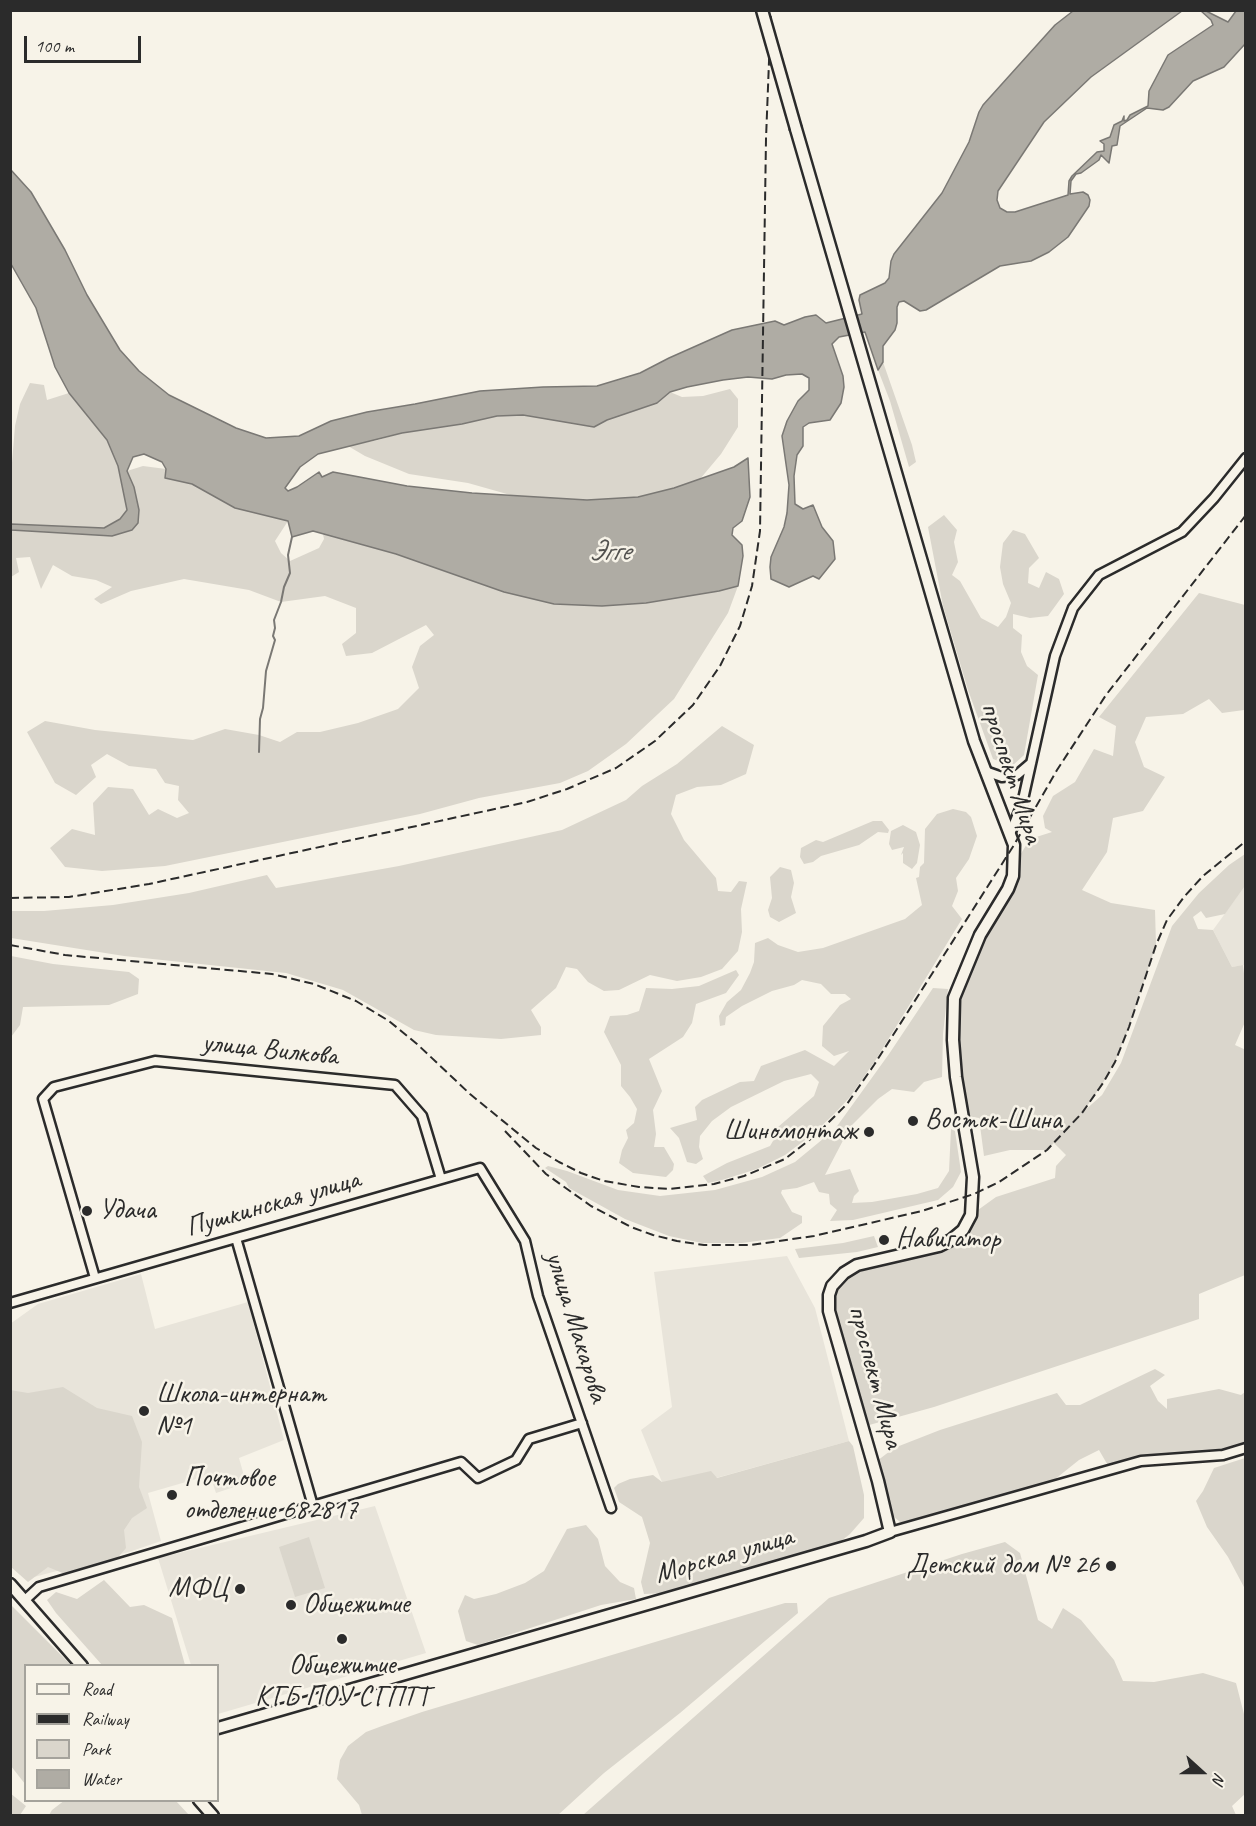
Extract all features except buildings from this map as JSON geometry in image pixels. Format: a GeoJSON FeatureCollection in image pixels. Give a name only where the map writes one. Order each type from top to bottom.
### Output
{"type":"FeatureCollection","features":[{"type":"Feature","properties":{"kind":"main road","name":"проспект Мира"},"geometry":{"type":"LineString","coordinates":[[762,10],[974,741],[1014,845],[1013,876],[1008,889],[980,935],[954,998],[953,1031],[956,1077],[973,1177],[971,1215],[963,1230],[939,1246],[857,1265],[844,1273],[832,1286],[829,1295],[829,1311],[881,1491],[890,1532]]}},
{"type":"Feature","properties":{"kind":"main road","name":"Морская улица"},"geometry":{"type":"LineString","coordinates":[[219,1728],[866,1541],[890,1532]]}},
{"type":"Feature","properties":{"kind":"main road"},"geometry":{"type":"LineString","coordinates":[[10,1584],[81,1664]]}},
{"type":"Feature","properties":{"kind":"main road"},"geometry":{"type":"LineString","coordinates":[[201,1802],[213,1815]]}},
{"type":"Feature","properties":{"kind":"street"},"geometry":{"type":"LineString","coordinates":[[1011,834],[1022,804],[1055,656],[1073,608],[1099,575],[1182,532],[1214,498],[1245,458]]}},
{"type":"Feature","properties":{"kind":"street"},"geometry":{"type":"LineString","coordinates":[[984,771],[1002,777],[1017,775],[1032,763]]}},
{"type":"Feature","properties":{"kind":"street","name":"улица Вилкова"},"geometry":{"type":"LineString","coordinates":[[95,1278],[43,1100],[54,1088],[155,1061],[394,1085],[422,1116],[441,1179]]}},
{"type":"Feature","properties":{"kind":"street","name":"Пушкинская улица"},"geometry":{"type":"LineString","coordinates":[[10,1303],[480,1168]]}},
{"type":"Feature","properties":{"kind":"street","name":"улица Макарова"},"geometry":{"type":"LineString","coordinates":[[480,1168],[525,1241],[538,1296],[611,1508]]}},
{"type":"Feature","properties":{"kind":"street"},"geometry":{"type":"LineString","coordinates":[[236,1238],[313,1506]]}},
{"type":"Feature","properties":{"kind":"street"},"geometry":{"type":"LineString","coordinates":[[25,1600],[39,1587],[461,1462],[478,1478],[516,1460],[529,1439],[582,1423]]}},
{"type":"Feature","properties":{"kind":"street","name":"Морская улица"},"geometry":{"type":"LineString","coordinates":[[890,1532],[1141,1461],[1223,1455],[1245,1448]]}},
{"type":"Feature","properties":{"kind":"shaded area"},"geometry":{"type":"Polygon","coordinates":[[[1245,886],[1245,965],[1232,967],[1213,930],[1245,886]]]}},
{"type":"Feature","properties":{"kind":"shaded area"},"geometry":{"type":"Polygon","coordinates":[[[787,1256],[815,1308],[849,1441],[666,1492],[641,1430],[672,1407],[654,1272],[787,1256]]]}},
{"type":"Feature","properties":{"kind":"shaded area","name":"Школа-интернат №1"},"geometry":{"type":"Polygon","coordinates":[[[141,1274],[155,1329],[248,1302],[284,1440],[239,1458],[246,1483],[216,1493],[210,1475],[148,1493],[161,1541],[129,1552],[34,1577],[11,1546],[10,1324],[38,1304],[141,1274]]]}},
{"type":"Feature","properties":{"kind":"shaded area","name":"Общежитие"},"geometry":{"type":"Polygon","coordinates":[[[375,1506],[426,1653],[219,1714],[219,1664],[191,1664],[158,1558],[375,1506]]]}},
{"type":"Feature","properties":{"kind":"green space"},"geometry":{"type":"Polygon","coordinates":[[[883,362],[912,445],[916,462],[909,467],[890,401],[878,370],[883,362]]]}},
{"type":"Feature","properties":{"kind":"green space"},"geometry":{"type":"Polygon","coordinates":[[[30,383],[44,385],[47,400],[69,393],[107,440],[118,466],[125,493],[127,510],[120,519],[104,528],[11,524],[11,475],[15,426],[20,404],[30,383]]]}},
{"type":"Feature","properties":{"kind":"green space"},"geometry":{"type":"Polygon","coordinates":[[[730,389],[738,399],[738,427],[721,454],[700,479],[638,497],[587,500],[514,496],[468,483],[409,474],[365,456],[348,446],[402,433],[497,416],[523,415],[594,427],[607,420],[656,403],[670,392],[682,397],[703,396],[730,389]]]}},
{"type":"Feature","properties":{"kind":"green space"},"geometry":{"type":"Polygon","coordinates":[[[143,466],[166,469],[165,478],[192,484],[235,508],[288,521],[275,541],[281,553],[290,561],[319,548],[324,539],[323,534],[396,554],[504,592],[554,604],[602,606],[646,603],[738,586],[728,613],[674,699],[626,744],[588,771],[560,783],[479,798],[420,814],[165,866],[102,871],[65,867],[50,848],[72,829],[95,835],[93,803],[108,787],[133,789],[149,815],[158,809],[177,818],[189,813],[178,800],[179,786],[165,783],[156,769],[129,766],[107,754],[91,765],[96,777],[76,795],[55,783],[27,732],[45,721],[95,730],[193,740],[225,729],[259,735],[280,742],[297,732],[320,732],[358,723],[398,709],[419,688],[412,667],[420,646],[434,635],[426,625],[372,653],[346,656],[342,644],[356,633],[356,608],[325,596],[281,602],[249,590],[184,579],[131,591],[101,604],[94,599],[112,587],[96,580],[72,576],[53,565],[41,589],[30,557],[16,558],[19,572],[11,577],[11,530],[111,536],[132,530],[134,487],[127,471],[143,466]]]}},
{"type":"Feature","properties":{"kind":"green space"},"geometry":{"type":"Polygon","coordinates":[[[944,515],[957,530],[954,542],[958,562],[952,575],[960,581],[981,618],[998,627],[1006,617],[1011,603],[1003,584],[1000,567],[1003,543],[1013,530],[1025,534],[1039,558],[1029,568],[1028,583],[1039,588],[1046,572],[1059,579],[1064,594],[1048,616],[1030,618],[1013,614],[1013,628],[1022,635],[1021,652],[1027,666],[1038,675],[1024,755],[1012,766],[993,759],[968,690],[943,606],[928,527],[944,515]]]}},
{"type":"Feature","properties":{"kind":"green space"},"geometry":{"type":"Polygon","coordinates":[[[1199,593],[1245,605],[1246,705],[1244,710],[1222,713],[1209,699],[1183,714],[1146,717],[1135,742],[1144,767],[1165,777],[1143,811],[1113,818],[1107,852],[1082,890],[1111,903],[1155,910],[1156,945],[1115,1062],[1083,1112],[1102,1095],[1121,1063],[1172,926],[1199,893],[1229,865],[1245,854],[1245,886],[1225,914],[1206,918],[1201,911],[1193,917],[1198,929],[1213,930],[1232,967],[1243,965],[1245,1022],[1235,1045],[1246,1050],[1245,1275],[1199,1294],[1199,1319],[934,1407],[862,1427],[829,1295],[844,1273],[939,1246],[971,1215],[996,1197],[1055,1178],[1056,1166],[1066,1155],[1054,1143],[1047,1150],[1010,1150],[984,1156],[979,1118],[962,1115],[953,1012],[1014,865],[1030,839],[1052,832],[1045,828],[1043,816],[1053,796],[1075,782],[1094,749],[1113,756],[1116,726],[1099,717],[1199,593]]]}},
{"type":"Feature","properties":{"kind":"green space"},"geometry":{"type":"Polygon","coordinates":[[[722,726],[754,745],[746,774],[721,785],[697,787],[676,795],[671,814],[684,840],[716,878],[718,891],[731,892],[739,881],[747,882],[741,909],[742,932],[738,951],[722,969],[701,977],[677,981],[650,975],[619,990],[604,991],[588,982],[577,969],[566,967],[556,988],[531,1010],[541,1027],[541,1035],[501,1039],[436,1035],[414,1030],[343,990],[286,973],[124,956],[11,938],[11,911],[44,911],[113,905],[189,893],[267,875],[276,888],[399,866],[562,830],[626,800],[642,786],[677,764],[722,726]]]}},
{"type":"Feature","properties":{"kind":"green space"},"geometry":{"type":"Polygon","coordinates":[[[953,809],[966,812],[971,817],[977,836],[969,859],[956,878],[958,891],[952,906],[962,919],[875,1061],[850,1097],[834,1114],[813,1134],[785,1155],[757,1169],[708,1183],[703,1176],[727,1163],[770,1146],[778,1127],[814,1096],[819,1082],[811,1074],[784,1081],[731,1107],[712,1121],[700,1136],[699,1147],[703,1159],[696,1164],[687,1162],[679,1138],[670,1128],[697,1120],[695,1107],[702,1100],[740,1082],[754,1081],[761,1066],[805,1050],[834,1066],[849,1051],[834,1056],[822,1046],[823,1026],[840,1005],[851,999],[845,994],[831,994],[821,984],[802,980],[794,985],[772,991],[742,1006],[726,1017],[725,1025],[720,1026],[719,1016],[727,1002],[741,990],[750,973],[754,962],[755,943],[768,938],[778,945],[798,952],[823,948],[905,919],[922,905],[916,878],[919,877],[920,867],[924,863],[925,829],[937,814],[953,809]]]}},
{"type":"Feature","properties":{"kind":"green space"},"geometry":{"type":"Polygon","coordinates":[[[873,821],[882,821],[889,830],[888,833],[878,832],[859,845],[821,856],[813,862],[804,864],[800,857],[801,848],[816,840],[823,842],[873,821]]]}},
{"type":"Feature","properties":{"kind":"green space"},"geometry":{"type":"Polygon","coordinates":[[[903,825],[916,832],[920,845],[917,863],[912,869],[903,863],[903,853],[901,855],[904,847],[892,850],[889,844],[891,831],[903,825]]]}},
{"type":"Feature","properties":{"kind":"green space"},"geometry":{"type":"Polygon","coordinates":[[[780,867],[791,870],[794,883],[791,897],[796,913],[779,922],[770,917],[768,910],[772,898],[770,877],[780,867]]]}},
{"type":"Feature","properties":{"kind":"green space"},"geometry":{"type":"Polygon","coordinates":[[[11,956],[53,964],[129,972],[139,979],[138,994],[109,1005],[23,1007],[20,1025],[11,1037],[11,956]]]}},
{"type":"Feature","properties":{"kind":"green space"},"geometry":{"type":"Polygon","coordinates":[[[736,970],[739,975],[726,993],[696,1004],[692,1023],[683,1037],[649,1059],[662,1091],[653,1110],[656,1134],[654,1147],[664,1147],[674,1164],[673,1170],[666,1177],[633,1173],[619,1163],[628,1138],[626,1130],[634,1123],[637,1109],[621,1086],[621,1065],[604,1032],[610,1016],[627,1015],[639,1011],[646,988],[672,989],[699,986],[736,970]]]}},
{"type":"Feature","properties":{"kind":"green space"},"geometry":{"type":"Polygon","coordinates":[[[933,988],[948,989],[943,1034],[942,1077],[924,1082],[914,1092],[892,1089],[878,1099],[850,1127],[825,1175],[850,1169],[859,1191],[852,1203],[872,1202],[938,1188],[949,1171],[951,1129],[955,1131],[961,1172],[953,1187],[938,1200],[853,1220],[830,1221],[837,1210],[830,1204],[829,1194],[819,1192],[814,1182],[782,1190],[781,1193],[792,1212],[802,1216],[802,1223],[780,1238],[742,1243],[702,1243],[669,1236],[625,1219],[569,1188],[566,1182],[545,1168],[548,1166],[567,1171],[618,1190],[660,1196],[715,1190],[762,1177],[795,1162],[835,1129],[933,988]]]}},
{"type":"Feature","properties":{"kind":"green space"},"geometry":{"type":"Polygon","coordinates":[[[874,1236],[878,1247],[857,1252],[799,1258],[795,1249],[843,1243],[874,1236]]]}},
{"type":"Feature","properties":{"kind":"green space"},"geometry":{"type":"Polygon","coordinates":[[[1155,1369],[1165,1375],[1150,1386],[1158,1401],[1167,1409],[1167,1399],[1219,1389],[1241,1395],[1245,1392],[1245,1448],[1223,1455],[1141,1461],[1110,1469],[1099,1450],[1079,1460],[1044,1488],[906,1527],[886,1510],[873,1464],[894,1448],[940,1430],[1057,1393],[1066,1405],[1080,1405],[1155,1369]]]}},
{"type":"Feature","properties":{"kind":"green space"},"geometry":{"type":"Polygon","coordinates":[[[63,1387],[97,1408],[132,1416],[142,1442],[139,1487],[147,1508],[132,1518],[124,1530],[126,1548],[115,1561],[65,1574],[48,1567],[28,1582],[11,1567],[10,1390],[28,1393],[63,1387]]]}},
{"type":"Feature","properties":{"kind":"green space"},"geometry":{"type":"Polygon","coordinates":[[[849,1441],[853,1446],[864,1495],[864,1518],[836,1545],[665,1593],[644,1594],[641,1582],[650,1543],[642,1517],[619,1502],[614,1488],[618,1484],[630,1479],[653,1475],[662,1482],[711,1471],[717,1478],[849,1441]]]}},
{"type":"Feature","properties":{"kind":"green space"},"geometry":{"type":"Polygon","coordinates":[[[1246,1458],[1245,1589],[1228,1557],[1207,1527],[1196,1501],[1214,1468],[1246,1458]]]}},
{"type":"Feature","properties":{"kind":"green space"},"geometry":{"type":"Polygon","coordinates":[[[586,1525],[598,1539],[605,1566],[620,1582],[634,1588],[636,1599],[601,1605],[478,1645],[466,1641],[458,1611],[465,1595],[474,1599],[496,1594],[525,1583],[544,1571],[567,1529],[586,1525]]]}},
{"type":"Feature","properties":{"kind":"green space"},"geometry":{"type":"Polygon","coordinates":[[[309,1537],[325,1588],[295,1597],[279,1547],[309,1537]]]}},
{"type":"Feature","properties":{"kind":"green space"},"geometry":{"type":"Polygon","coordinates":[[[1005,1542],[1020,1553],[1038,1620],[1052,1629],[1063,1608],[1081,1620],[1114,1660],[1123,1681],[1154,1682],[1203,1673],[1236,1683],[1245,1718],[1246,1793],[1232,1806],[1236,1815],[583,1815],[829,1598],[1005,1542]]]}},
{"type":"Feature","properties":{"kind":"green space"},"geometry":{"type":"Polygon","coordinates":[[[104,1580],[130,1607],[144,1605],[172,1618],[185,1664],[101,1664],[47,1600],[56,1592],[77,1599],[104,1580]]]}},
{"type":"Feature","properties":{"kind":"green space"},"geometry":{"type":"Polygon","coordinates":[[[785,1603],[797,1603],[798,1613],[680,1713],[604,1773],[558,1815],[362,1815],[359,1805],[337,1779],[340,1760],[348,1746],[366,1732],[422,1712],[785,1603]]]}},
{"type":"Feature","properties":{"kind":"green space"},"geometry":{"type":"Polygon","coordinates":[[[10,1604],[70,1664],[24,1664],[24,1783],[11,1766],[10,1604]]]}},
{"type":"Feature","properties":{"kind":"green space"},"geometry":{"type":"Polygon","coordinates":[[[10,1793],[26,1806],[20,1815],[11,1815],[10,1793]]]}},
{"type":"Feature","properties":{"kind":"green space"},"geometry":{"type":"Polygon","coordinates":[[[62,1802],[177,1802],[189,1815],[49,1815],[62,1802]]]}},
{"type":"Feature","properties":{"kind":"water","name":"Эгге"},"geometry":{"type":"Polygon","coordinates":[[[1073,11],[1182,11],[1091,77],[1044,122],[998,191],[997,200],[1000,208],[1007,212],[1015,212],[1068,195],[1069,181],[1072,176],[1097,152],[1104,151],[1104,144],[1100,141],[1110,137],[1114,125],[1122,121],[1124,116],[1124,121],[1130,115],[1148,106],[1149,91],[1168,55],[1213,25],[1201,11],[1206,11],[1228,22],[1236,11],[1245,11],[1245,44],[1224,67],[1193,81],[1169,107],[1163,110],[1147,108],[1120,126],[1117,145],[1112,146],[1109,163],[1101,155],[1099,160],[1076,174],[1071,181],[1070,194],[1083,192],[1088,195],[1089,206],[1068,237],[1049,252],[1031,261],[1000,266],[926,310],[920,311],[904,301],[899,302],[895,330],[883,346],[883,362],[878,370],[865,332],[839,337],[832,344],[843,376],[844,387],[841,403],[830,420],[809,423],[803,427],[803,446],[797,455],[794,476],[795,504],[803,509],[813,505],[822,527],[833,541],[835,559],[819,579],[813,576],[789,587],[771,579],[770,567],[771,557],[784,527],[787,513],[789,485],[782,436],[798,401],[809,390],[809,378],[802,374],[772,379],[748,377],[687,387],[670,392],[657,403],[607,420],[594,427],[523,415],[497,416],[402,433],[318,454],[300,467],[285,488],[288,491],[297,487],[319,472],[322,477],[333,472],[407,486],[472,493],[587,500],[638,497],[674,488],[734,467],[748,458],[750,497],[742,521],[733,528],[732,535],[742,545],[743,556],[738,586],[719,591],[646,603],[602,606],[554,604],[504,592],[396,554],[313,531],[292,537],[288,521],[235,508],[192,484],[165,478],[166,469],[162,462],[144,454],[133,457],[127,471],[134,487],[139,510],[138,523],[132,530],[112,536],[11,530],[11,524],[104,528],[120,519],[127,510],[118,466],[107,440],[69,393],[55,367],[36,308],[11,264],[11,170],[31,192],[120,350],[139,371],[169,395],[236,428],[266,438],[299,436],[331,421],[367,412],[480,391],[597,386],[640,373],[732,330],[775,321],[784,325],[816,315],[826,323],[862,314],[860,295],[885,283],[889,278],[894,254],[942,193],[969,142],[983,105],[1055,25],[1073,11]]]}},
{"type":"Feature","properties":{"kind":"waterway"},"geometry":{"type":"LineString","coordinates":[[259,752],[260,719],[266,671],[275,640],[274,620],[290,573],[288,555],[292,537]]}},
{"type":"Feature","properties":{"kind":"railway"},"geometry":{"type":"LineString","coordinates":[[10,898],[69,897],[149,884],[527,802],[567,789],[616,768],[655,741],[693,705],[720,666],[740,626],[752,586],[760,531],[766,139],[771,10]]}},
{"type":"Feature","properties":{"kind":"railway"},"geometry":{"type":"LineString","coordinates":[[10,945],[65,955],[272,974],[314,984],[356,1001],[389,1021],[470,1094],[536,1148],[581,1173],[604,1181],[670,1189],[714,1184],[744,1176],[785,1159],[817,1134],[847,1104],[1014,845],[1057,770],[1106,695],[1246,515]]}},
{"type":"Feature","properties":{"kind":"railway"},"geometry":{"type":"LineString","coordinates":[[505,1131],[546,1174],[591,1206],[631,1227],[653,1235],[704,1245],[751,1245],[814,1236],[922,1211],[974,1194],[999,1182],[1047,1150],[1082,1113],[1115,1062],[1167,920],[1203,876],[1246,841]]}},
{"type":"Feature","properties":{"kind":"place","name":"Восток-Шина"},"geometry":{"type":"Point","coordinates":[913,1121]}},
{"type":"Feature","properties":{"kind":"place","name":"Шиномонтаж"},"geometry":{"type":"Point","coordinates":[869,1132]}},
{"type":"Feature","properties":{"kind":"place","name":"Удача"},"geometry":{"type":"Point","coordinates":[87,1211]}},
{"type":"Feature","properties":{"kind":"place","name":"Навигатор"},"geometry":{"type":"Point","coordinates":[884,1240]}},
{"type":"Feature","properties":{"kind":"place","name":"Школа-интернат №1"},"geometry":{"type":"Point","coordinates":[144,1411]}},
{"type":"Feature","properties":{"kind":"place","name":"Почтовое отделение 682817"},"geometry":{"type":"Point","coordinates":[172,1495]}},
{"type":"Feature","properties":{"kind":"place","name":"Детский дом № 26"},"geometry":{"type":"Point","coordinates":[1111,1566]}},
{"type":"Feature","properties":{"kind":"place","name":"МФЦ"},"geometry":{"type":"Point","coordinates":[240,1589]}},
{"type":"Feature","properties":{"kind":"place","name":"Общежитие"},"geometry":{"type":"Point","coordinates":[291,1605]}},
{"type":"Feature","properties":{"kind":"place","name":"Общежитие КГБ ПОУ СГПТТ"},"geometry":{"type":"Point","coordinates":[342,1639]}}]}
